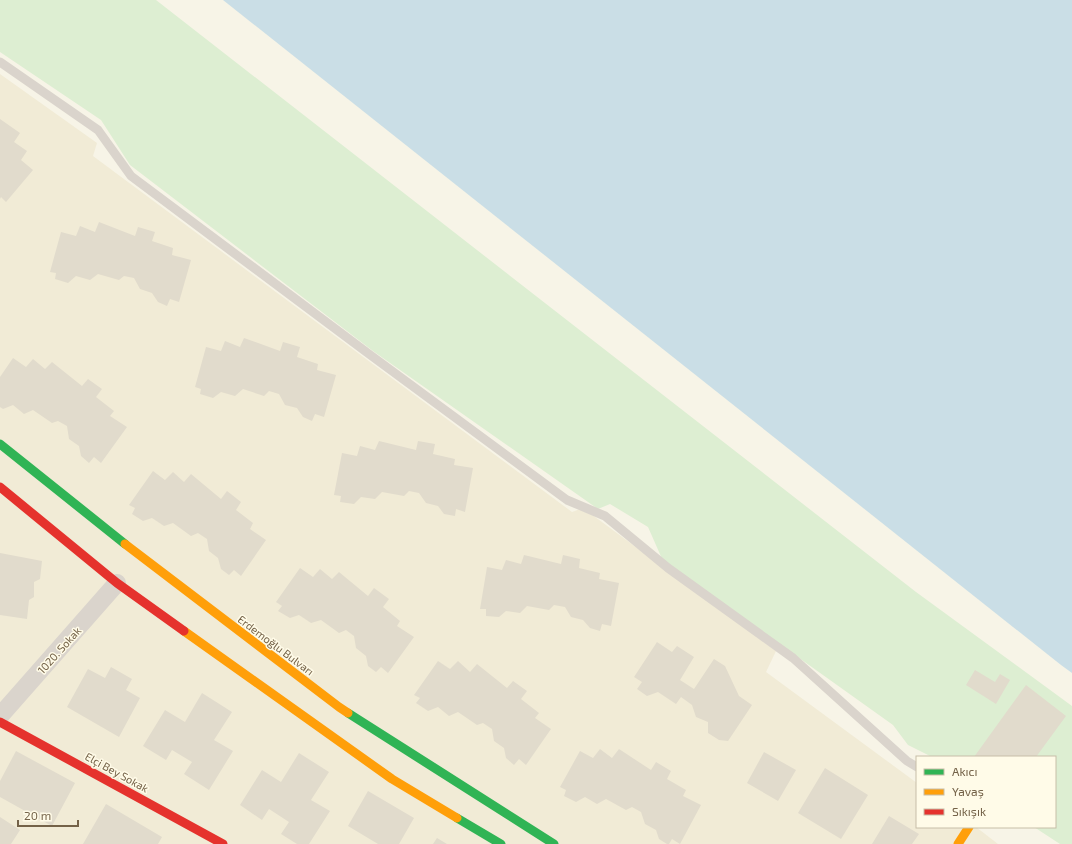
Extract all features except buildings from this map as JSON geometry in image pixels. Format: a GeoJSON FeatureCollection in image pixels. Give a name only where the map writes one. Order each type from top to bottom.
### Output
{"type":"FeatureCollection","features":[{"type":"Feature","properties":{"kind":"main road","name":"Erdemoğlu Bulvarı"},"geometry":{"type":"LineString","coordinates":[[0,444],[143,558],[339,707],[554,844]]}},
{"type":"Feature","properties":{"kind":"main road"},"geometry":{"type":"LineString","coordinates":[[0,487],[117,583],[392,779],[501,844]]}},
{"type":"Feature","properties":{"kind":"main road","name":"Elçi Bey Sokak"},"geometry":{"type":"LineString","coordinates":[[0,722],[198,838],[223,844]]}},
{"type":"Feature","properties":{"kind":"main road"},"geometry":{"type":"LineString","coordinates":[[958,844],[968,828]]}},
{"type":"Feature","properties":{"kind":"street","name":"1020. Sokak"},"geometry":{"type":"LineString","coordinates":[[0,716],[117,583]]}},
{"type":"Feature","properties":{"kind":"lane"},"geometry":{"type":"LineString","coordinates":[[0,62],[98,130],[131,176],[567,500],[605,516],[668,568],[793,658],[907,761],[916,766]]}},
{"type":"Feature","properties":{"kind":"shaded area"},"geometry":{"type":"Polygon","coordinates":[[[223,0],[1072,0],[1072,673],[1061,665],[223,0]]]}},
{"type":"Feature","properties":{"kind":"shaded area"},"geometry":{"type":"Polygon","coordinates":[[[0,74],[97,143],[93,156],[572,512],[583,508],[776,651],[766,672],[916,782],[916,828],[977,828],[998,844],[0,844],[0,74]]]}},
{"type":"Feature","properties":{"kind":"green space"},"geometry":{"type":"Polygon","coordinates":[[[0,0],[156,0],[916,592],[1072,706],[1072,844],[1060,844],[1036,828],[1056,828],[1056,756],[930,756],[908,745],[893,725],[663,561],[648,527],[610,504],[598,509],[373,351],[130,165],[101,120],[0,52],[0,0]]]}},
{"type":"Feature","properties":{"kind":"traffic: fast"},"geometry":{"type":"LineString","coordinates":[[0,444],[125,544]]}},
{"type":"Feature","properties":{"kind":"traffic: fast"},"geometry":{"type":"LineString","coordinates":[[348,713],[554,844]]}},
{"type":"Feature","properties":{"kind":"traffic: fast"},"geometry":{"type":"LineString","coordinates":[[457,818],[501,844]]}},
{"type":"Feature","properties":{"kind":"traffic: slow"},"geometry":{"type":"LineString","coordinates":[[125,544],[348,713]]}},
{"type":"Feature","properties":{"kind":"traffic: slow"},"geometry":{"type":"LineString","coordinates":[[184,631],[392,779],[457,818]]}},
{"type":"Feature","properties":{"kind":"traffic: slow"},"geometry":{"type":"LineString","coordinates":[[958,844],[968,828]]}},
{"type":"Feature","properties":{"kind":"traffic: jam"},"geometry":{"type":"LineString","coordinates":[[0,487],[117,583],[184,631]]}},
{"type":"Feature","properties":{"kind":"traffic: jam"},"geometry":{"type":"LineString","coordinates":[[0,722],[223,844]]}}]}
